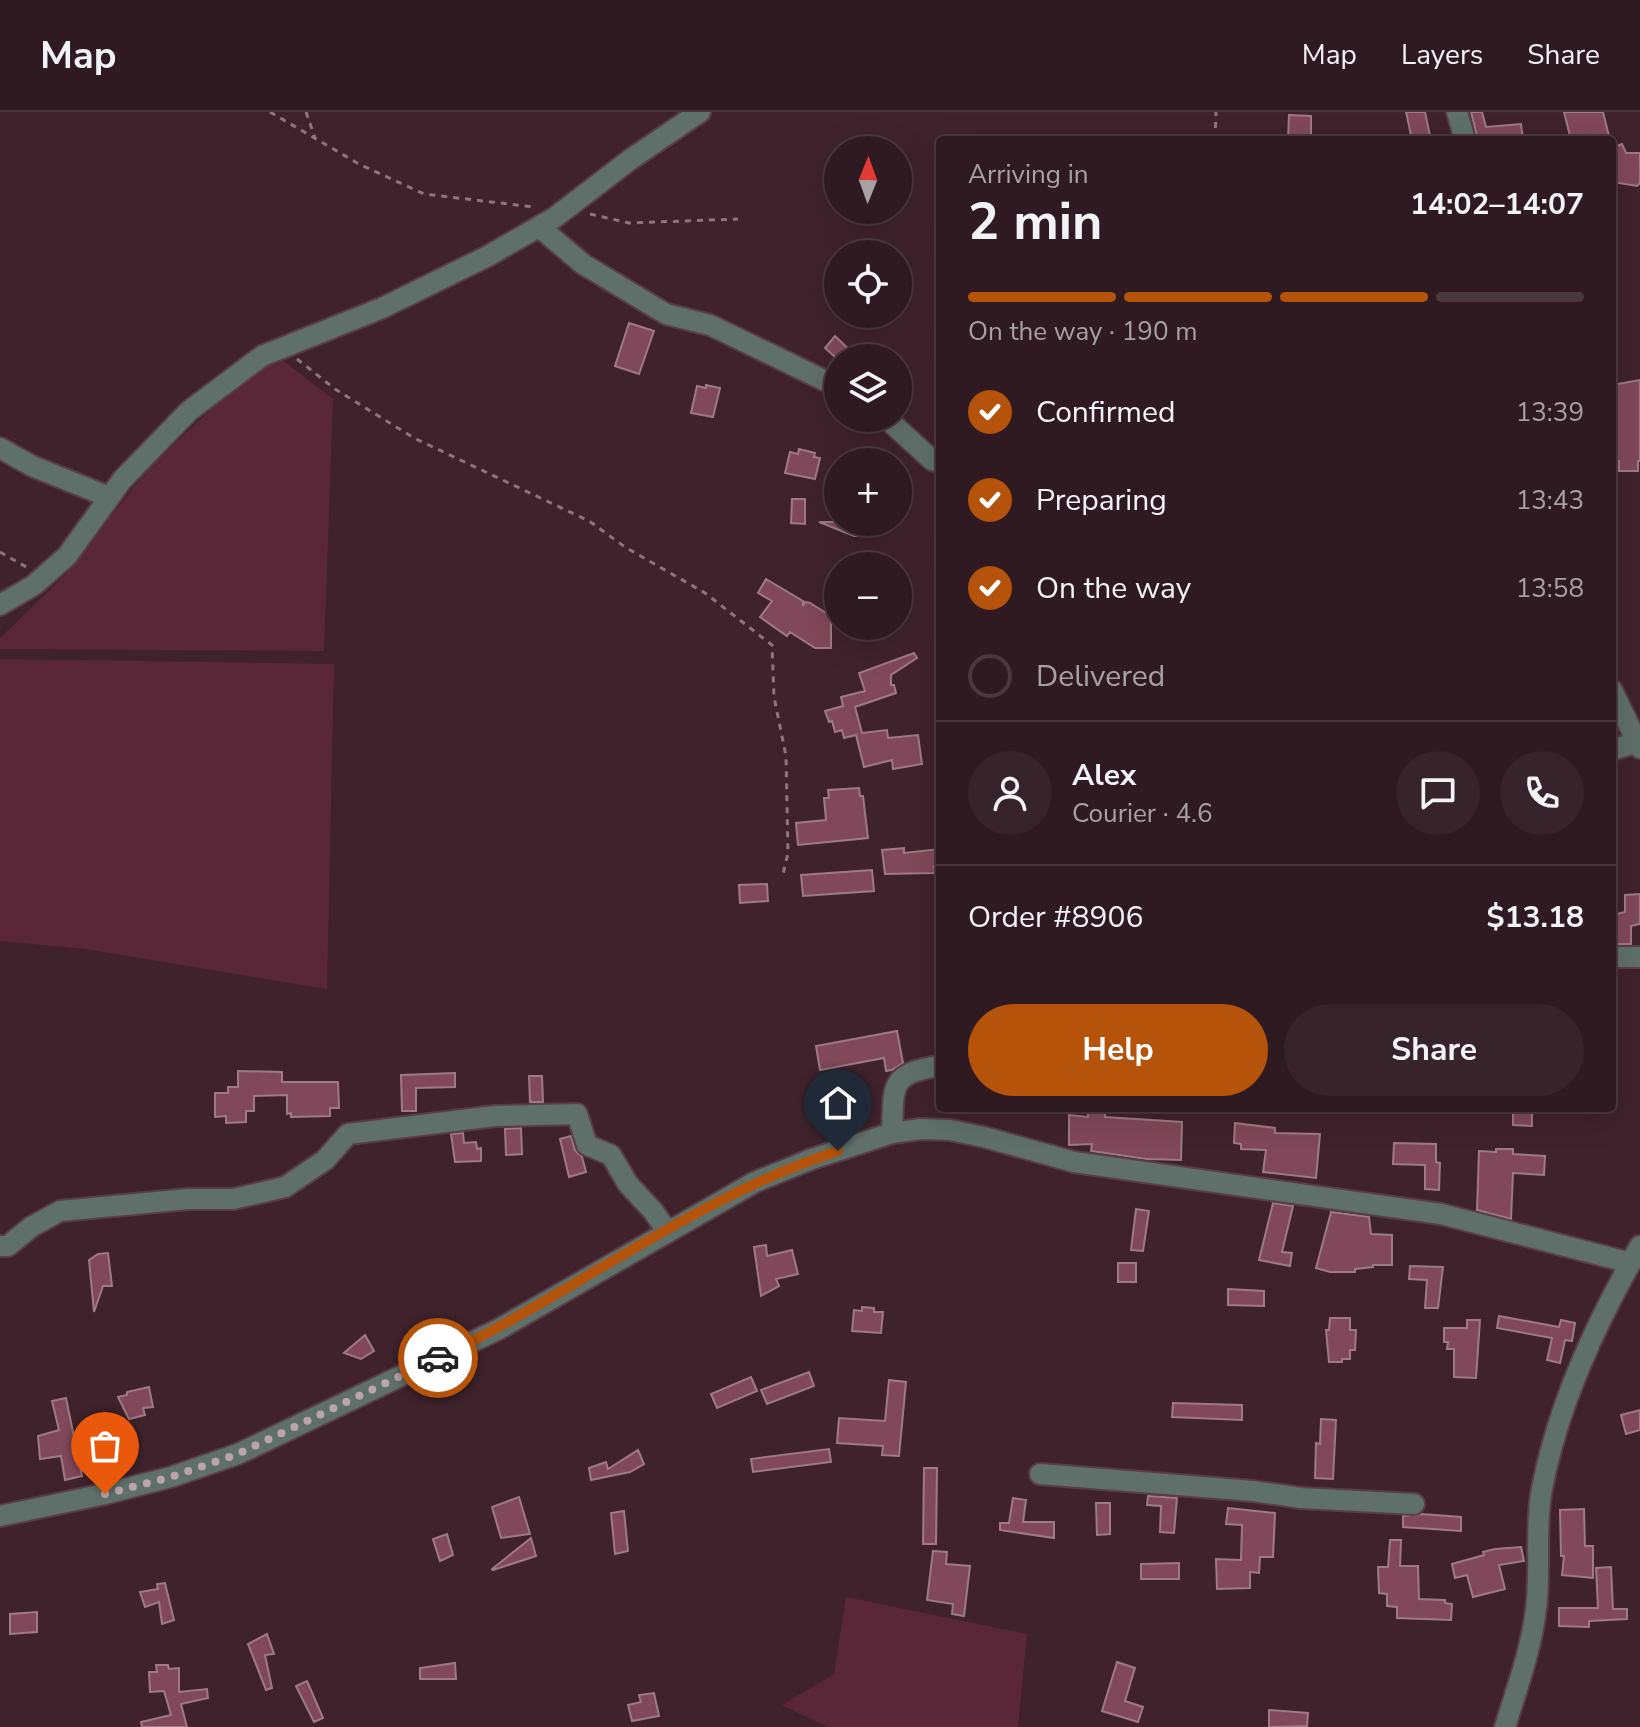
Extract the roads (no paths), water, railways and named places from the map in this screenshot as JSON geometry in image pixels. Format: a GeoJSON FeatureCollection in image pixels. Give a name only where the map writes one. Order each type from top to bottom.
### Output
{"type":"FeatureCollection","features":[{"type":"Feature","properties":{"kind":"street"},"geometry":{"type":"LineString","coordinates":[[0,605],[44,577],[67,556],[122,480],[189,411],[262,356],[382,308],[488,256],[554,218],[631,159],[700,112]]}},
{"type":"Feature","properties":{"kind":"street"},"geometry":{"type":"LineString","coordinates":[[1457,112],[1464,136]]}},
{"type":"Feature","properties":{"kind":"street"},"geometry":{"type":"LineString","coordinates":[[544,231],[583,264],[666,314],[710,325],[824,380]]}},
{"type":"Feature","properties":{"kind":"street"},"geometry":{"type":"LineString","coordinates":[[901,432],[936,461]]}},
{"type":"Feature","properties":{"kind":"street"},"geometry":{"type":"LineString","coordinates":[[0,448],[32,466],[109,497]]}},
{"type":"Feature","properties":{"kind":"street"},"geometry":{"type":"LineString","coordinates":[[1616,698],[1639,745],[1616,749]]}},
{"type":"Feature","properties":{"kind":"street"},"geometry":{"type":"LineString","coordinates":[[1616,957],[1640,957]]}},
{"type":"Feature","properties":{"kind":"street"},"geometry":{"type":"LineString","coordinates":[[892,1133],[894,1089],[901,1079],[915,1069],[936,1066]]}},
{"type":"Feature","properties":{"kind":"street"},"geometry":{"type":"LineString","coordinates":[[0,1246],[8,1246],[31,1227],[60,1211],[188,1199],[233,1199],[285,1187],[325,1160],[348,1134],[495,1116],[577,1114],[587,1145],[611,1155],[628,1184],[667,1231]]}},
{"type":"Feature","properties":{"kind":"street"},"geometry":{"type":"LineString","coordinates":[[0,1516],[171,1477],[238,1454],[499,1329],[755,1182],[812,1159],[892,1133],[921,1129],[950,1130],[1074,1162],[1441,1214],[1635,1254],[1566,1400],[1548,1461],[1541,1497],[1537,1607],[1530,1646],[1505,1727]]}},
{"type":"Feature","properties":{"kind":"street"},"geometry":{"type":"LineString","coordinates":[[1040,1474],[1253,1491],[1301,1498],[1414,1504]]}}]}
